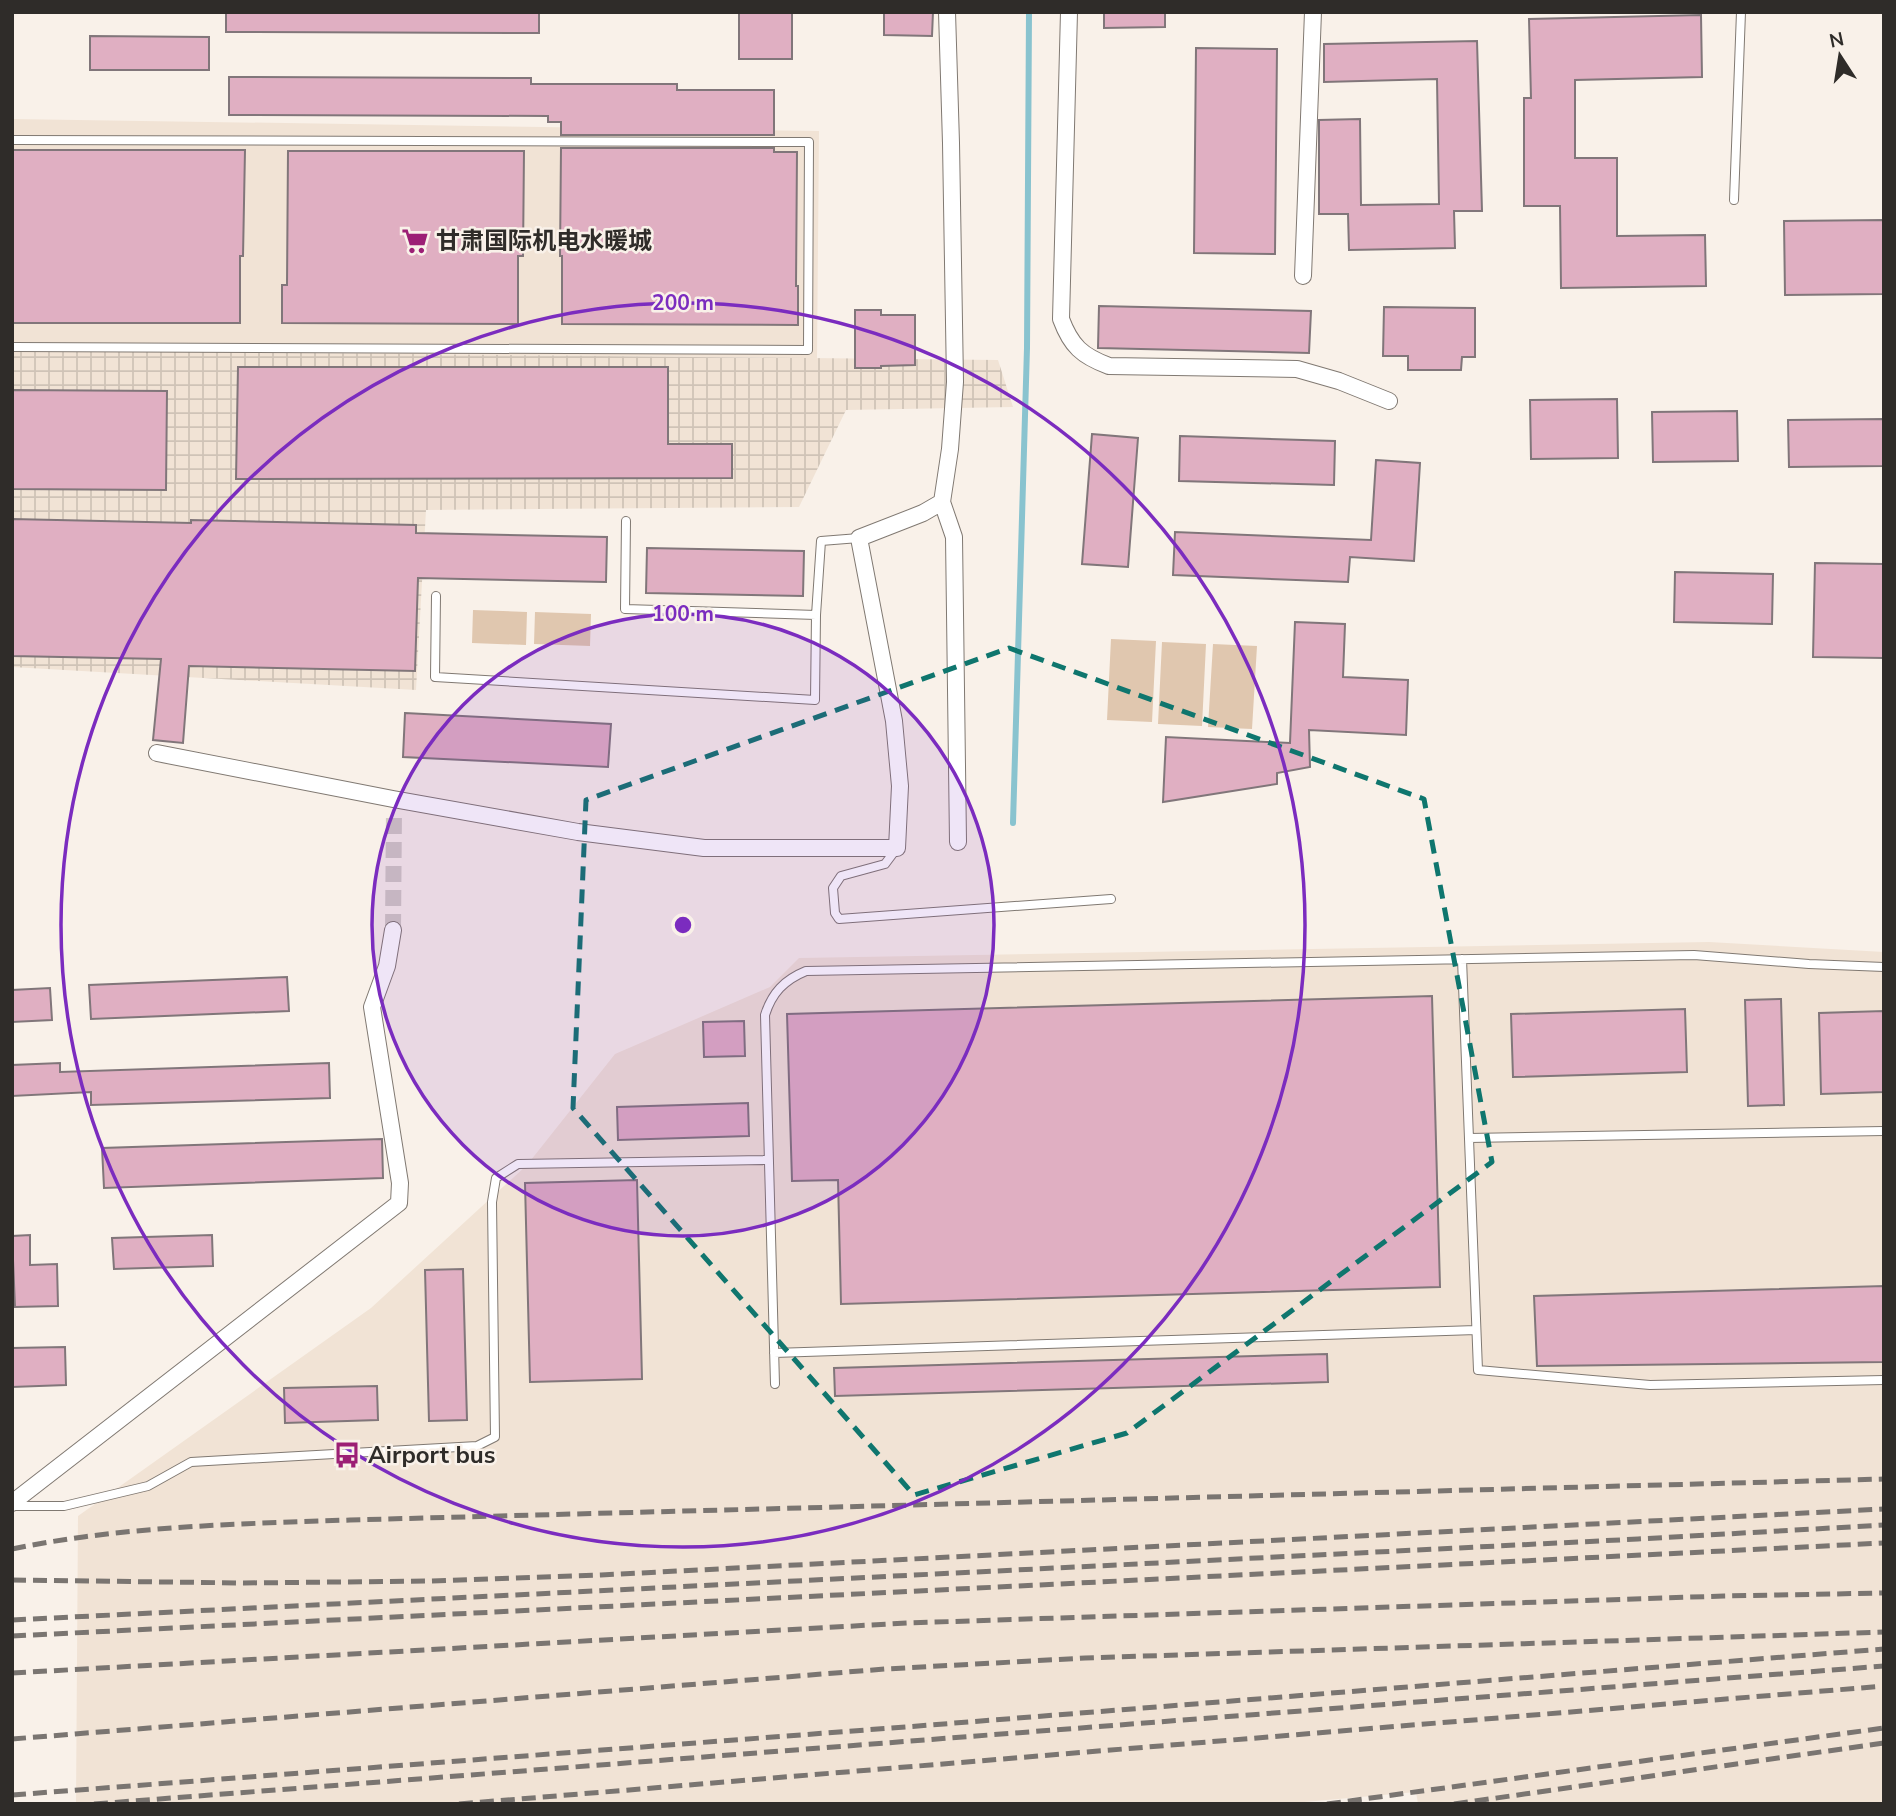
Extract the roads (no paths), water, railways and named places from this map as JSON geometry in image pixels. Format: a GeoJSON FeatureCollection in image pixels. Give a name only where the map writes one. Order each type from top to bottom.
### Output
{"type":"FeatureCollection","features":[{"type":"Feature","properties":{"kind":"street"},"geometry":{"type":"LineString","coordinates":[[947,12],[955,382],[950,449],[942,502],[954,537],[958,842]]}},
{"type":"Feature","properties":{"kind":"street"},"geometry":{"type":"LineString","coordinates":[[1069,12],[1061,319],[1078,350],[1092,360],[1109,366],[1297,369],[1339,381],[1389,401]]}},
{"type":"Feature","properties":{"kind":"street"},"geometry":{"type":"LineString","coordinates":[[1303,276],[1313,12]]}},
{"type":"Feature","properties":{"kind":"street"},"geometry":{"type":"LineString","coordinates":[[157,753],[394,804],[578,832],[704,848],[898,848],[900,786],[894,721],[859,538],[923,513],[942,502]]}},
{"type":"Feature","properties":{"kind":"street"},"geometry":{"type":"LineString","coordinates":[[12,1504],[399,1203],[400,1183],[372,1007],[387,966],[393,930]]}},
{"type":"Feature","properties":{"kind":"lane"},"geometry":{"type":"LineString","coordinates":[[1734,200],[1741,12]]}},
{"type":"Feature","properties":{"kind":"lane"},"geometry":{"type":"LineString","coordinates":[[12,139],[809,142],[808,350],[12,347]]}},
{"type":"Feature","properties":{"kind":"lane"},"geometry":{"type":"LineString","coordinates":[[626,521],[625,609],[816,615]]}},
{"type":"Feature","properties":{"kind":"lane"},"geometry":{"type":"LineString","coordinates":[[436,596],[435,677],[815,700],[816,615],[821,541],[859,538]]}},
{"type":"Feature","properties":{"kind":"lane"},"geometry":{"type":"LineString","coordinates":[[898,848],[885,864],[841,876],[833,888],[835,913],[839,919],[1111,899]]}},
{"type":"Feature","properties":{"kind":"lane"},"geometry":{"type":"LineString","coordinates":[[775,1384],[765,1015],[769,1003],[784,983],[806,971],[1694,955],[1884,967]]}},
{"type":"Feature","properties":{"kind":"lane"},"geometry":{"type":"LineString","coordinates":[[1462,959],[1478,1370],[1650,1385],[1884,1380]]}},
{"type":"Feature","properties":{"kind":"lane"},"geometry":{"type":"LineString","coordinates":[[1469,1138],[1884,1131]]}},
{"type":"Feature","properties":{"kind":"lane"},"geometry":{"type":"LineString","coordinates":[[12,1504],[64,1506],[148,1486],[191,1462],[477,1446],[495,1437],[492,1202],[496,1178],[518,1164],[769,1160]]}},
{"type":"Feature","properties":{"kind":"lane"},"geometry":{"type":"LineString","coordinates":[[775,1353],[1476,1330]]}},
{"type":"Feature","properties":{"kind":"waterway"},"geometry":{"type":"LineString","coordinates":[[1013,823],[1027,348],[1029,12]]}},
{"type":"Feature","properties":{"kind":"tunnel"},"geometry":{"type":"LineString","coordinates":[[393,930],[394,810]]}},
{"type":"Feature","properties":{"kind":"railway"},"geometry":{"type":"LineString","coordinates":[[12,1549],[96,1535],[265,1523],[1884,1479]]}},
{"type":"Feature","properties":{"kind":"railway"},"geometry":{"type":"LineString","coordinates":[[12,1580],[244,1583],[430,1581],[601,1575],[1884,1509]]}},
{"type":"Feature","properties":{"kind":"railway"},"geometry":{"type":"LineString","coordinates":[[12,1620],[1884,1525]]}},
{"type":"Feature","properties":{"kind":"railway"},"geometry":{"type":"LineString","coordinates":[[12,1636],[1884,1543]]}},
{"type":"Feature","properties":{"kind":"railway"},"geometry":{"type":"LineString","coordinates":[[12,1673],[907,1623],[1884,1593]]}},
{"type":"Feature","properties":{"kind":"railway"},"geometry":{"type":"LineString","coordinates":[[12,1739],[885,1669],[1085,1658],[1884,1632]]}},
{"type":"Feature","properties":{"kind":"railway"},"geometry":{"type":"LineString","coordinates":[[12,1795],[1884,1649]]}},
{"type":"Feature","properties":{"kind":"railway"},"geometry":{"type":"LineString","coordinates":[[94,1804],[1884,1666]]}},
{"type":"Feature","properties":{"kind":"railway"},"geometry":{"type":"LineString","coordinates":[[459,1804],[1884,1686]]}},
{"type":"Feature","properties":{"kind":"railway"},"geometry":{"type":"LineString","coordinates":[[1327,1804],[1884,1728]]}},
{"type":"Feature","properties":{"kind":"railway"},"geometry":{"type":"LineString","coordinates":[[1454,1804],[1884,1743]]}},
{"type":"Feature","properties":{"kind":"place","name":"甘肃国际机电水暖城"},"geometry":{"type":"Point","coordinates":[415,241]}},
{"type":"Feature","properties":{"kind":"place","name":"Airport bus"},"geometry":{"type":"Point","coordinates":[347,1455]}}]}
